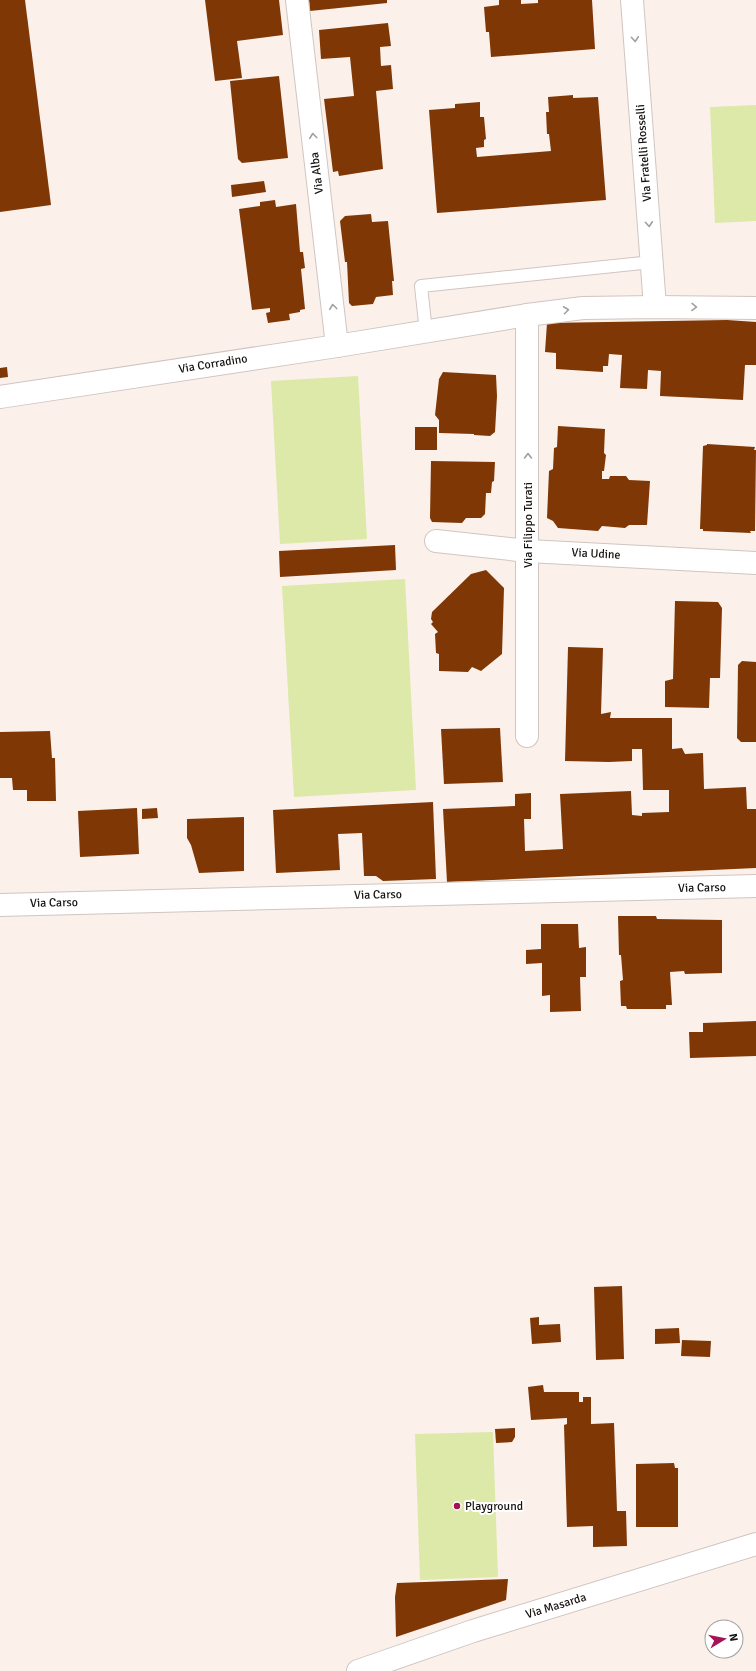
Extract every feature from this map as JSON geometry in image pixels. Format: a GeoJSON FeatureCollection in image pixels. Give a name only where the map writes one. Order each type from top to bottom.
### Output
{"type":"FeatureCollection","features":[{"type":"Feature","properties":{"kind":"street","name":"Via Alba"},"geometry":{"type":"LineString","coordinates":[[298,0],[337,346]]}},
{"type":"Feature","properties":{"kind":"street","name":"Via Fratelli Rosselli"},"geometry":{"type":"LineString","coordinates":[[632,0],[655,307]]}},
{"type":"Feature","properties":{"kind":"street","name":"Via Corradino"},"geometry":{"type":"LineString","coordinates":[[0,397],[337,346],[528,315],[583,308],[756,308]]}},
{"type":"Feature","properties":{"kind":"street","name":"Via Filippo Turati"},"geometry":{"type":"LineString","coordinates":[[527,736],[528,315]]}},
{"type":"Feature","properties":{"kind":"street","name":"Via Udine"},"geometry":{"type":"LineString","coordinates":[[436,541],[528,551],[756,563]]}},
{"type":"Feature","properties":{"kind":"street","name":"Via Carso"},"geometry":{"type":"LineString","coordinates":[[0,904],[756,886]]}},
{"type":"Feature","properties":{"kind":"street","name":"Via Masarda"},"geometry":{"type":"LineString","coordinates":[[358,1671],[473,1632],[756,1544]]}},
{"type":"Feature","properties":{"kind":"lane"},"geometry":{"type":"LineString","coordinates":[[426,332],[421,286],[652,262]]}},
{"type":"Feature","properties":{"kind":"green space"},"geometry":{"type":"Polygon","coordinates":[[[756,105],[756,221],[715,223],[710,107],[756,105]]]}},
{"type":"Feature","properties":{"kind":"green space"},"geometry":{"type":"Polygon","coordinates":[[[358,376],[367,539],[280,544],[271,381],[358,376]]]}},
{"type":"Feature","properties":{"kind":"green space"},"geometry":{"type":"Polygon","coordinates":[[[405,579],[416,790],[294,797],[282,586],[405,579]]]}},
{"type":"Feature","properties":{"kind":"green space","name":"Playground"},"geometry":{"type":"Polygon","coordinates":[[[493,1432],[498,1577],[420,1580],[415,1434],[493,1432]]]}},
{"type":"Feature","properties":{"kind":"building"},"geometry":{"type":"Polygon","coordinates":[[[0,0],[25,0],[51,205],[0,212],[0,0]]]}},
{"type":"Feature","properties":{"kind":"building"},"geometry":{"type":"Polygon","coordinates":[[[205,0],[279,0],[283,35],[237,41],[242,78],[215,81],[205,0]]]}},
{"type":"Feature","properties":{"kind":"building"},"geometry":{"type":"Polygon","coordinates":[[[309,0],[387,0],[387,3],[310,11],[309,0]]]}},
{"type":"Feature","properties":{"kind":"building"},"geometry":{"type":"Polygon","coordinates":[[[499,0],[521,0],[521,4],[538,3],[538,0],[592,0],[595,49],[491,57],[489,32],[486,32],[484,7],[499,5],[499,0]]]}},
{"type":"Feature","properties":{"kind":"building"},"geometry":{"type":"Polygon","coordinates":[[[388,23],[391,46],[380,47],[381,66],[391,65],[393,89],[376,91],[383,169],[339,176],[338,171],[333,172],[324,99],[354,96],[350,57],[321,59],[319,30],[388,23]]]}},
{"type":"Feature","properties":{"kind":"building"},"geometry":{"type":"Polygon","coordinates":[[[279,76],[288,158],[242,163],[238,159],[230,81],[279,76]]]}},
{"type":"Feature","properties":{"kind":"building"},"geometry":{"type":"Polygon","coordinates":[[[573,95],[573,98],[598,97],[606,200],[437,213],[429,110],[455,108],[455,104],[480,102],[480,117],[484,117],[486,139],[484,140],[484,147],[476,148],[477,157],[551,151],[549,134],[547,134],[546,112],[549,112],[548,97],[573,95]]]}},
{"type":"Feature","properties":{"kind":"building"},"geometry":{"type":"Polygon","coordinates":[[[264,181],[266,192],[232,197],[231,185],[264,181]]]}},
{"type":"Feature","properties":{"kind":"building"},"geometry":{"type":"Polygon","coordinates":[[[275,200],[276,207],[296,204],[300,252],[303,252],[305,268],[301,269],[305,309],[300,310],[300,312],[289,314],[290,320],[268,323],[266,313],[270,312],[270,308],[252,310],[239,209],[260,206],[260,202],[275,200]]]}},
{"type":"Feature","properties":{"kind":"building"},"geometry":{"type":"Polygon","coordinates":[[[371,214],[372,222],[388,221],[394,281],[392,281],[393,295],[376,297],[373,304],[352,306],[349,303],[347,262],[345,262],[340,221],[345,216],[371,214]]]}},
{"type":"Feature","properties":{"kind":"building"},"geometry":{"type":"Polygon","coordinates":[[[727,320],[756,322],[756,365],[745,365],[743,400],[660,396],[661,371],[648,370],[647,389],[620,388],[622,355],[609,354],[608,366],[603,366],[603,372],[556,369],[556,353],[545,352],[547,323],[727,320]]]}},
{"type":"Feature","properties":{"kind":"building"},"geometry":{"type":"Polygon","coordinates":[[[7,367],[8,377],[0,378],[0,368],[7,367]]]}},
{"type":"Feature","properties":{"kind":"building"},"geometry":{"type":"Polygon","coordinates":[[[443,372],[496,375],[497,396],[495,432],[490,436],[439,433],[439,420],[435,415],[439,379],[443,372]]]}},
{"type":"Feature","properties":{"kind":"building"},"geometry":{"type":"Polygon","coordinates":[[[558,426],[605,429],[604,453],[606,455],[604,471],[602,471],[602,479],[609,479],[610,476],[626,476],[629,480],[650,481],[647,525],[629,525],[625,528],[602,526],[598,531],[558,528],[553,521],[547,518],[549,471],[553,469],[554,448],[557,447],[558,426]]]}},
{"type":"Feature","properties":{"kind":"building"},"geometry":{"type":"Polygon","coordinates":[[[415,427],[437,427],[437,450],[415,450],[415,427]]]}},
{"type":"Feature","properties":{"kind":"building"},"geometry":{"type":"Polygon","coordinates":[[[707,444],[755,447],[755,531],[750,531],[751,533],[703,531],[703,529],[700,529],[703,446],[707,444]]]}},
{"type":"Feature","properties":{"kind":"building"},"geometry":{"type":"Polygon","coordinates":[[[431,461],[495,462],[494,481],[492,482],[491,493],[486,493],[485,514],[481,518],[466,518],[462,523],[432,522],[430,518],[431,461]]]}},
{"type":"Feature","properties":{"kind":"building"},"geometry":{"type":"Polygon","coordinates":[[[395,545],[396,570],[280,577],[279,551],[395,545]]]}},
{"type":"Feature","properties":{"kind":"building"},"geometry":{"type":"Polygon","coordinates":[[[486,570],[504,588],[502,654],[481,671],[472,667],[468,672],[439,671],[439,654],[436,653],[435,634],[438,632],[431,624],[433,622],[431,619],[432,612],[471,574],[486,570]]]}},
{"type":"Feature","properties":{"kind":"building"},"geometry":{"type":"Polygon","coordinates":[[[675,601],[718,602],[722,608],[720,678],[710,678],[709,708],[665,707],[665,681],[673,679],[675,601]]]}},
{"type":"Feature","properties":{"kind":"building"},"geometry":{"type":"Polygon","coordinates":[[[568,647],[603,648],[601,714],[611,712],[610,718],[672,718],[672,749],[682,748],[685,754],[703,753],[704,789],[746,787],[747,809],[756,809],[756,868],[447,882],[443,809],[515,806],[515,794],[531,793],[531,819],[524,819],[525,851],[563,849],[560,794],[631,791],[632,815],[642,816],[642,813],[669,812],[669,790],[643,790],[642,749],[632,749],[632,761],[565,761],[568,647]]]}},
{"type":"Feature","properties":{"kind":"building"},"geometry":{"type":"Polygon","coordinates":[[[742,661],[756,662],[756,742],[741,742],[737,738],[738,665],[742,661]]]}},
{"type":"Feature","properties":{"kind":"building"},"geometry":{"type":"Polygon","coordinates":[[[500,728],[503,782],[444,784],[441,729],[500,728]]]}},
{"type":"Feature","properties":{"kind":"building"},"geometry":{"type":"Polygon","coordinates":[[[50,731],[52,758],[55,758],[56,801],[27,801],[27,790],[13,790],[12,778],[0,778],[0,732],[50,731]]]}},
{"type":"Feature","properties":{"kind":"building"},"geometry":{"type":"Polygon","coordinates":[[[433,802],[436,879],[383,881],[376,876],[364,876],[362,833],[338,834],[340,870],[276,873],[273,810],[433,802]]]}},
{"type":"Feature","properties":{"kind":"building"},"geometry":{"type":"Polygon","coordinates":[[[137,808],[139,854],[80,857],[78,811],[137,808]]]}},
{"type":"Feature","properties":{"kind":"building"},"geometry":{"type":"Polygon","coordinates":[[[157,808],[158,818],[142,819],[142,809],[157,808]]]}},
{"type":"Feature","properties":{"kind":"building"},"geometry":{"type":"Polygon","coordinates":[[[244,817],[244,871],[199,873],[191,845],[187,838],[187,819],[244,817]]]}},
{"type":"Feature","properties":{"kind":"building"},"geometry":{"type":"Polygon","coordinates":[[[618,916],[656,916],[657,919],[722,920],[722,973],[685,974],[684,971],[670,972],[672,1005],[666,1005],[666,1009],[627,1009],[626,1006],[621,1006],[620,981],[623,980],[621,955],[619,955],[618,916]]]}},
{"type":"Feature","properties":{"kind":"building"},"geometry":{"type":"Polygon","coordinates":[[[541,924],[578,924],[579,948],[586,947],[586,977],[580,977],[581,1011],[550,1012],[550,995],[542,996],[542,963],[526,964],[526,950],[541,949],[541,924]]]}},
{"type":"Feature","properties":{"kind":"building"},"geometry":{"type":"Polygon","coordinates":[[[756,1021],[756,1056],[690,1058],[689,1032],[703,1032],[703,1023],[756,1021]]]}},
{"type":"Feature","properties":{"kind":"building"},"geometry":{"type":"Polygon","coordinates":[[[622,1286],[624,1359],[596,1360],[594,1287],[622,1286]]]}},
{"type":"Feature","properties":{"kind":"building"},"geometry":{"type":"Polygon","coordinates":[[[539,1317],[539,1325],[560,1324],[561,1342],[532,1344],[530,1318],[539,1317]]]}},
{"type":"Feature","properties":{"kind":"building"},"geometry":{"type":"Polygon","coordinates":[[[679,1328],[680,1343],[655,1344],[655,1329],[679,1328]]]}},
{"type":"Feature","properties":{"kind":"building"},"geometry":{"type":"Polygon","coordinates":[[[682,1340],[711,1341],[710,1357],[681,1356],[682,1340]]]}},
{"type":"Feature","properties":{"kind":"building"},"geometry":{"type":"Polygon","coordinates":[[[543,1385],[544,1392],[579,1392],[579,1402],[583,1402],[583,1397],[591,1397],[591,1424],[614,1423],[617,1511],[626,1511],[627,1546],[593,1547],[593,1526],[567,1527],[564,1425],[567,1424],[567,1418],[531,1420],[528,1387],[543,1385]]]}},
{"type":"Feature","properties":{"kind":"building"},"geometry":{"type":"Polygon","coordinates":[[[515,1428],[515,1437],[512,1442],[496,1443],[495,1429],[515,1428]]]}},
{"type":"Feature","properties":{"kind":"building"},"geometry":{"type":"Polygon","coordinates":[[[674,1463],[675,1468],[678,1468],[678,1527],[636,1527],[636,1464],[674,1463]]]}},
{"type":"Feature","properties":{"kind":"building"},"geometry":{"type":"Polygon","coordinates":[[[508,1579],[506,1600],[396,1637],[395,1597],[397,1583],[508,1579]]]}},
{"type":"Feature","properties":{"kind":"place","name":"Playground"},"geometry":{"type":"Point","coordinates":[457,1506]}}]}
